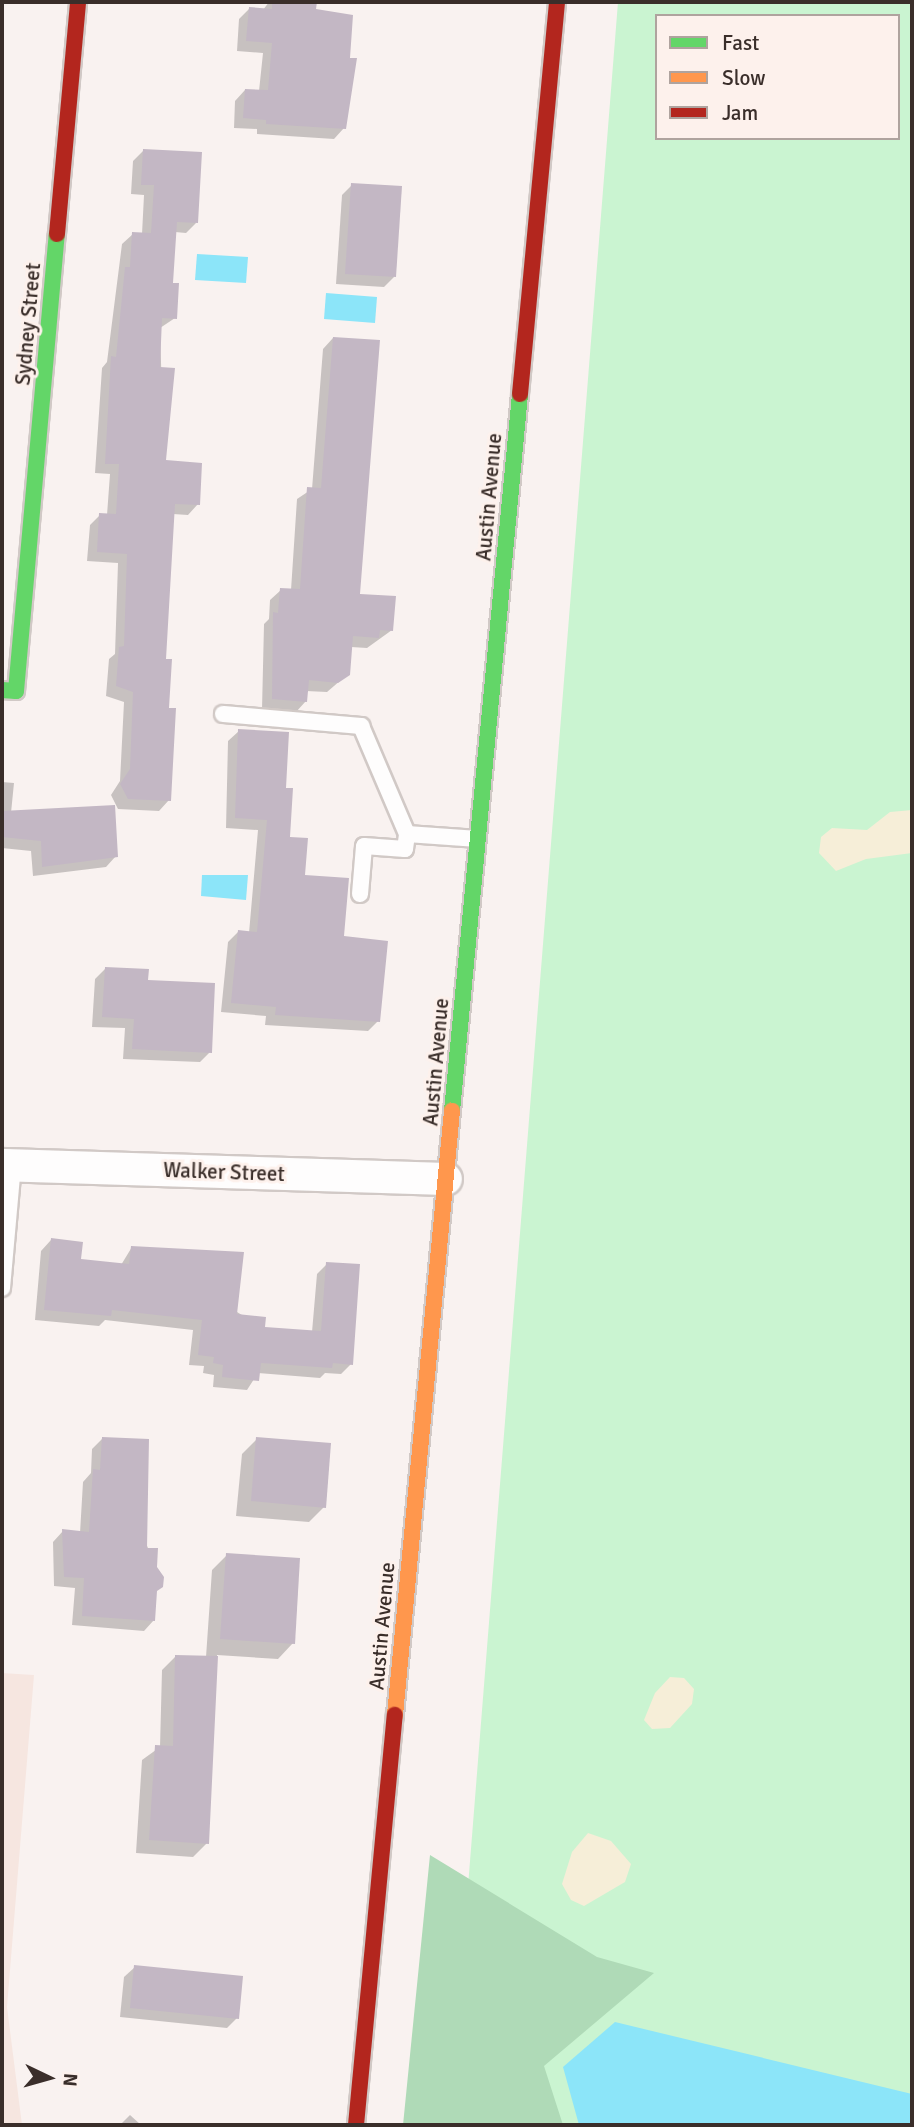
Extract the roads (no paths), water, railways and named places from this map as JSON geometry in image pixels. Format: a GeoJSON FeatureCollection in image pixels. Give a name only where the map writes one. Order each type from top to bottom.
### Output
{"type":"FeatureCollection","features":[{"type":"Feature","properties":{"kind":"main road","name":"Sydney Street"},"geometry":{"type":"LineString","coordinates":[[9,691],[78,2]]}},
{"type":"Feature","properties":{"kind":"main road","name":"Austin Avenue"},"geometry":{"type":"LineString","coordinates":[[356,2125],[557,2]]}},
{"type":"Feature","properties":{"kind":"street","name":"Walker Street"},"geometry":{"type":"LineString","coordinates":[[8,1165],[446,1179]]}},
{"type":"Feature","properties":{"kind":"lane"},"geometry":{"type":"LineString","coordinates":[[223,714],[361,726],[407,834],[405,849],[364,846],[360,894]]}},
{"type":"Feature","properties":{"kind":"lane"},"geometry":{"type":"LineString","coordinates":[[407,834],[478,839]]}},
{"type":"Feature","properties":{"kind":"lane"},"geometry":{"type":"LineString","coordinates":[[2,1288],[8,1165]]}},
{"type":"Feature","properties":{"kind":"water"},"geometry":{"type":"Polygon","coordinates":[[[197,254],[248,257],[246,283],[195,280],[197,254]]]}},
{"type":"Feature","properties":{"kind":"water"},"geometry":{"type":"Polygon","coordinates":[[[326,293],[377,297],[375,323],[324,319],[326,293]]]}},
{"type":"Feature","properties":{"kind":"water"},"geometry":{"type":"Polygon","coordinates":[[[202,875],[248,875],[246,900],[201,896],[202,875]]]}},
{"type":"Feature","properties":{"kind":"water"},"geometry":{"type":"Polygon","coordinates":[[[615,2022],[912,2094],[912,2125],[579,2125],[563,2067],[615,2022]]]}}]}
